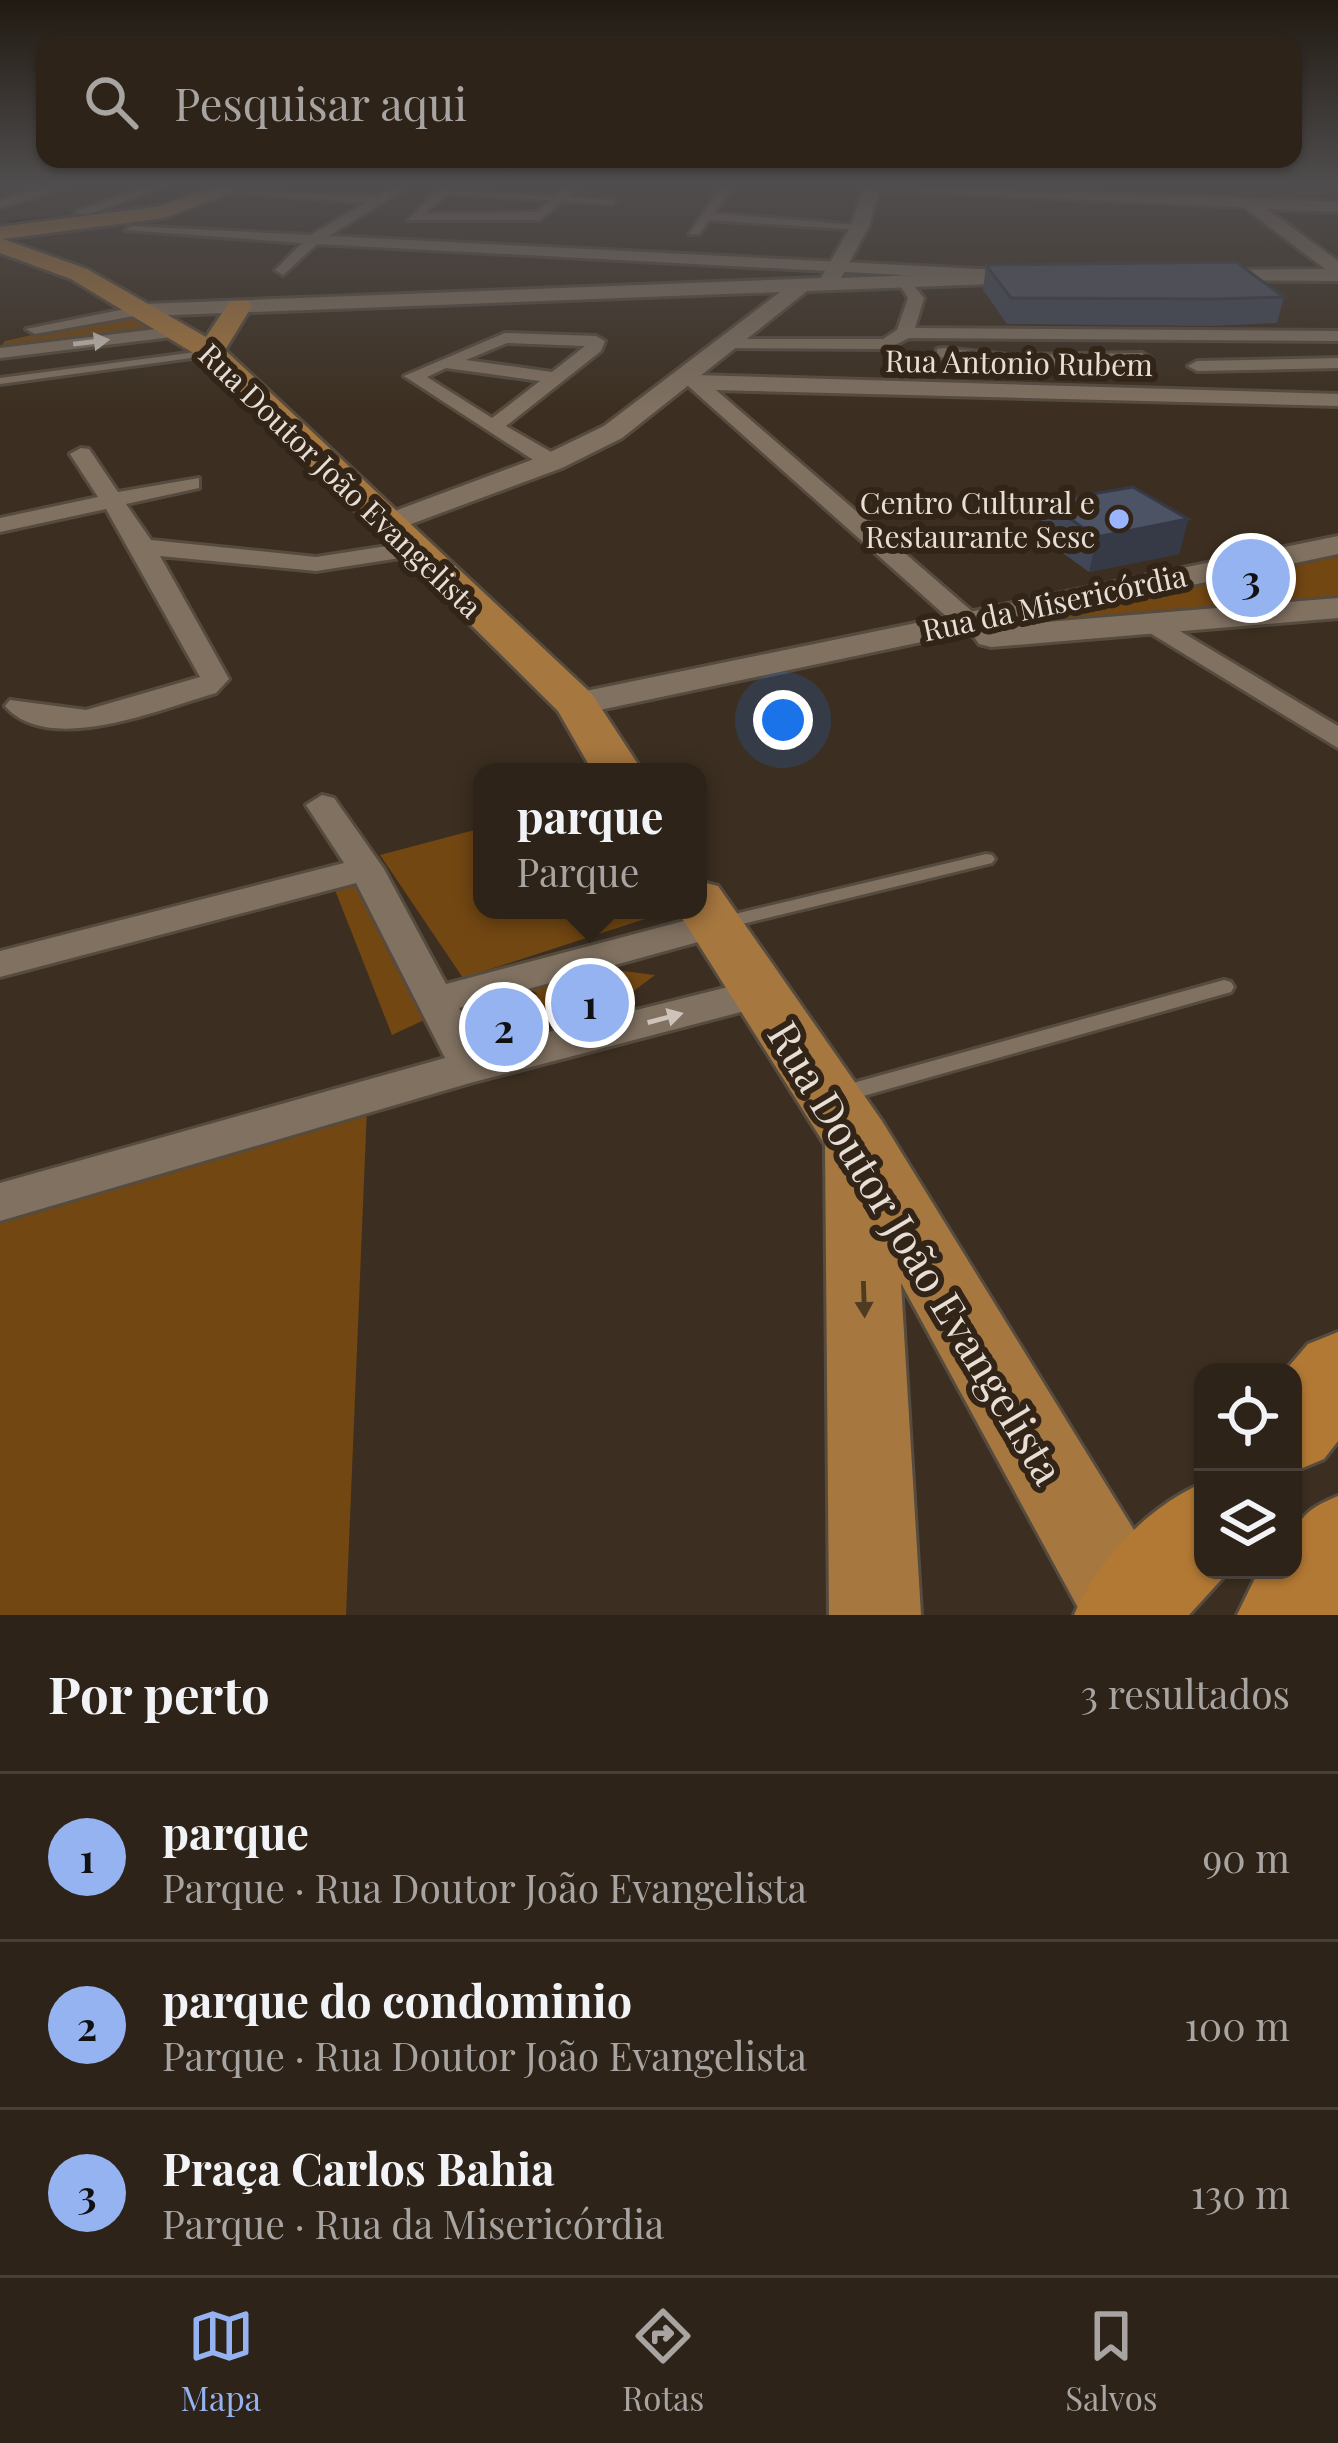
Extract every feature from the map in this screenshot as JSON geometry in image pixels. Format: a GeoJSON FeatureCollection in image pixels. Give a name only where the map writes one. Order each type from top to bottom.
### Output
{"type":"FeatureCollection","features":[{"type":"Feature","properties":{"kind":"highway"},"geometry":{"type":"LineString","coordinates":[[1302,1418],[1338,1372]]}},
{"type":"Feature","properties":{"kind":"highway"},"geometry":{"type":"LineString","coordinates":[[1128,1613],[1194,1540]]}},
{"type":"Feature","properties":{"kind":"highway"},"geometry":{"type":"LineString","coordinates":[[1286,1615],[1338,1544]]}},
{"type":"Feature","properties":{"kind":"main road","name":"Rua Doutor João Evangelista"},"geometry":{"type":"LineString","coordinates":[[106,259],[145,310],[201,345],[576,704],[612,763]]}},
{"type":"Feature","properties":{"kind":"main road"},"geometry":{"type":"LineString","coordinates":[[201,345],[239,306]]}},
{"type":"Feature","properties":{"kind":"main road","name":"Rua Doutor João Evangelista"},"geometry":{"type":"LineString","coordinates":[[707,914],[844,1118],[1128,1613]]}},
{"type":"Feature","properties":{"kind":"main road"},"geometry":{"type":"LineString","coordinates":[[844,1118],[874,1615]]}},
{"type":"Feature","properties":{"kind":"street"},"geometry":{"type":"LineString","coordinates":[[283,270],[294,259]]}},
{"type":"Feature","properties":{"kind":"street"},"geometry":{"type":"LineString","coordinates":[[463,272],[482,259]]}},
{"type":"Feature","properties":{"kind":"street"},"geometry":{"type":"LineString","coordinates":[[690,259],[825,277],[1067,276]]}},
{"type":"Feature","properties":{"kind":"street"},"geometry":{"type":"LineString","coordinates":[[143,547],[316,564],[400,537],[613,432],[693,380],[733,343],[825,277],[837,259]]}},
{"type":"Feature","properties":{"kind":"street"},"geometry":{"type":"LineString","coordinates":[[1180,276],[1338,273]]}},
{"type":"Feature","properties":{"kind":"street"},"geometry":{"type":"LineString","coordinates":[[0,337],[145,310],[825,277],[1022,277]]}},
{"type":"Feature","properties":{"kind":"street"},"geometry":{"type":"LineString","coordinates":[[904,279],[916,298],[905,333]]}},
{"type":"Feature","properties":{"kind":"street"},"geometry":{"type":"LineString","coordinates":[[887,344],[905,333],[1338,336]]}},
{"type":"Feature","properties":{"kind":"street"},"geometry":{"type":"LineString","coordinates":[[493,427],[597,342],[505,338],[413,380],[552,462]]}},
{"type":"Feature","properties":{"kind":"street"},"geometry":{"type":"LineString","coordinates":[[1169,338],[1227,397]]}},
{"type":"Feature","properties":{"kind":"street"},"geometry":{"type":"LineString","coordinates":[[733,343],[887,344],[1008,361],[1162,358]]}},
{"type":"Feature","properties":{"kind":"street"},"geometry":{"type":"LineString","coordinates":[[0,352],[201,345]]}},
{"type":"Feature","properties":{"kind":"street"},"geometry":{"type":"LineString","coordinates":[[444,362],[556,378]]}},
{"type":"Feature","properties":{"kind":"street"},"geometry":{"type":"LineString","coordinates":[[1197,366],[1338,364]]}},
{"type":"Feature","properties":{"kind":"street"},"geometry":{"type":"LineString","coordinates":[[693,380],[965,619]]}},
{"type":"Feature","properties":{"kind":"street","name":"Rua Antonio Rubem"},"geometry":{"type":"LineString","coordinates":[[693,380],[1338,400]]}},
{"type":"Feature","properties":{"kind":"street"},"geometry":{"type":"LineString","coordinates":[[20,706],[36,718],[71,719],[214,681],[143,547],[81,454]]}},
{"type":"Feature","properties":{"kind":"street"},"geometry":{"type":"LineString","coordinates":[[0,525],[190,483]]}},
{"type":"Feature","properties":{"kind":"street","name":"Rua da Misericórdia"},"geometry":{"type":"LineString","coordinates":[[576,704],[1338,544]]}},
{"type":"Feature","properties":{"kind":"street","name":"Rua da Misericórdia"},"geometry":{"type":"LineString","coordinates":[[841,649],[1338,608]]}},
{"type":"Feature","properties":{"kind":"street"},"geometry":{"type":"LineString","coordinates":[[1155,624],[1338,740]]}},
{"type":"Feature","properties":{"kind":"street"},"geometry":{"type":"LineString","coordinates":[[322,805],[366,868],[470,1066]]}},
{"type":"Feature","properties":{"kind":"street"},"geometry":{"type":"LineString","coordinates":[[0,964],[366,868]]}},
{"type":"Feature","properties":{"kind":"street"},"geometry":{"type":"LineString","coordinates":[[438,1000],[685,919]]}},
{"type":"Feature","properties":{"kind":"street"},"geometry":{"type":"LineString","coordinates":[[0,1202],[470,1066],[760,993]]}},
{"type":"Feature","properties":{"kind":"lane"},"geometry":{"type":"LineString","coordinates":[[0,381],[201,345]]}},
{"type":"Feature","properties":{"kind":"lane"},"geometry":{"type":"LineString","coordinates":[[707,912],[986,860]]}},
{"type":"Feature","properties":{"kind":"lane"},"geometry":{"type":"LineString","coordinates":[[844,1118],[1224,987]]}},
{"type":"Feature","properties":{"kind":"shaded area"},"geometry":{"type":"Polygon","coordinates":[[[126,314],[159,330],[0,347],[5,341],[126,314]]]}},
{"type":"Feature","properties":{"kind":"shaded area"},"geometry":{"type":"Polygon","coordinates":[[[1338,545],[1338,608],[841,649],[1338,545]]]}},
{"type":"Feature","properties":{"kind":"shaded area"},"geometry":{"type":"Polygon","coordinates":[[[473,830],[473,919],[645,919],[463,978],[380,855],[473,830]]]}},
{"type":"Feature","properties":{"kind":"shaded area"},"geometry":{"type":"Polygon","coordinates":[[[363,879],[435,1015],[392,1035],[335,890],[363,879]]]}},
{"type":"Feature","properties":{"kind":"shaded area"},"geometry":{"type":"Polygon","coordinates":[[[591,967],[655,975],[598,1018],[576,1009],[578,1013],[486,1041],[464,1009],[538,994],[530,989],[535,980],[591,967]]]}},
{"type":"Feature","properties":{"kind":"shaded area"},"geometry":{"type":"Polygon","coordinates":[[[367,1108],[346,1615],[0,1615],[0,1207],[367,1108]]]}},
{"type":"Feature","properties":{"kind":"building"},"geometry":{"type":"Polygon","coordinates":[[[1236,262],[1284,297],[1011,298],[986,265],[1236,262]]]}},
{"type":"Feature","properties":{"kind":"building"},"geometry":{"type":"Polygon","coordinates":[[[1133,487],[1188,519],[1097,537],[1045,502],[1133,487]]]}},
{"type":"Feature","properties":{"kind":"place","name":"Centro Cultural e Restaurante Sesc"},"geometry":{"type":"Point","coordinates":[1119,519]}},
{"type":"Feature","properties":{"kind":"place","name":"Praça Carlos Bahia"},"geometry":{"type":"Point","coordinates":[1251,578]}},
{"type":"Feature","properties":{"kind":"place","name":"parque"},"geometry":{"type":"Point","coordinates":[590,1003]}},
{"type":"Feature","properties":{"kind":"place","name":"parque do condominio"},"geometry":{"type":"Point","coordinates":[504,1027]}}]}
